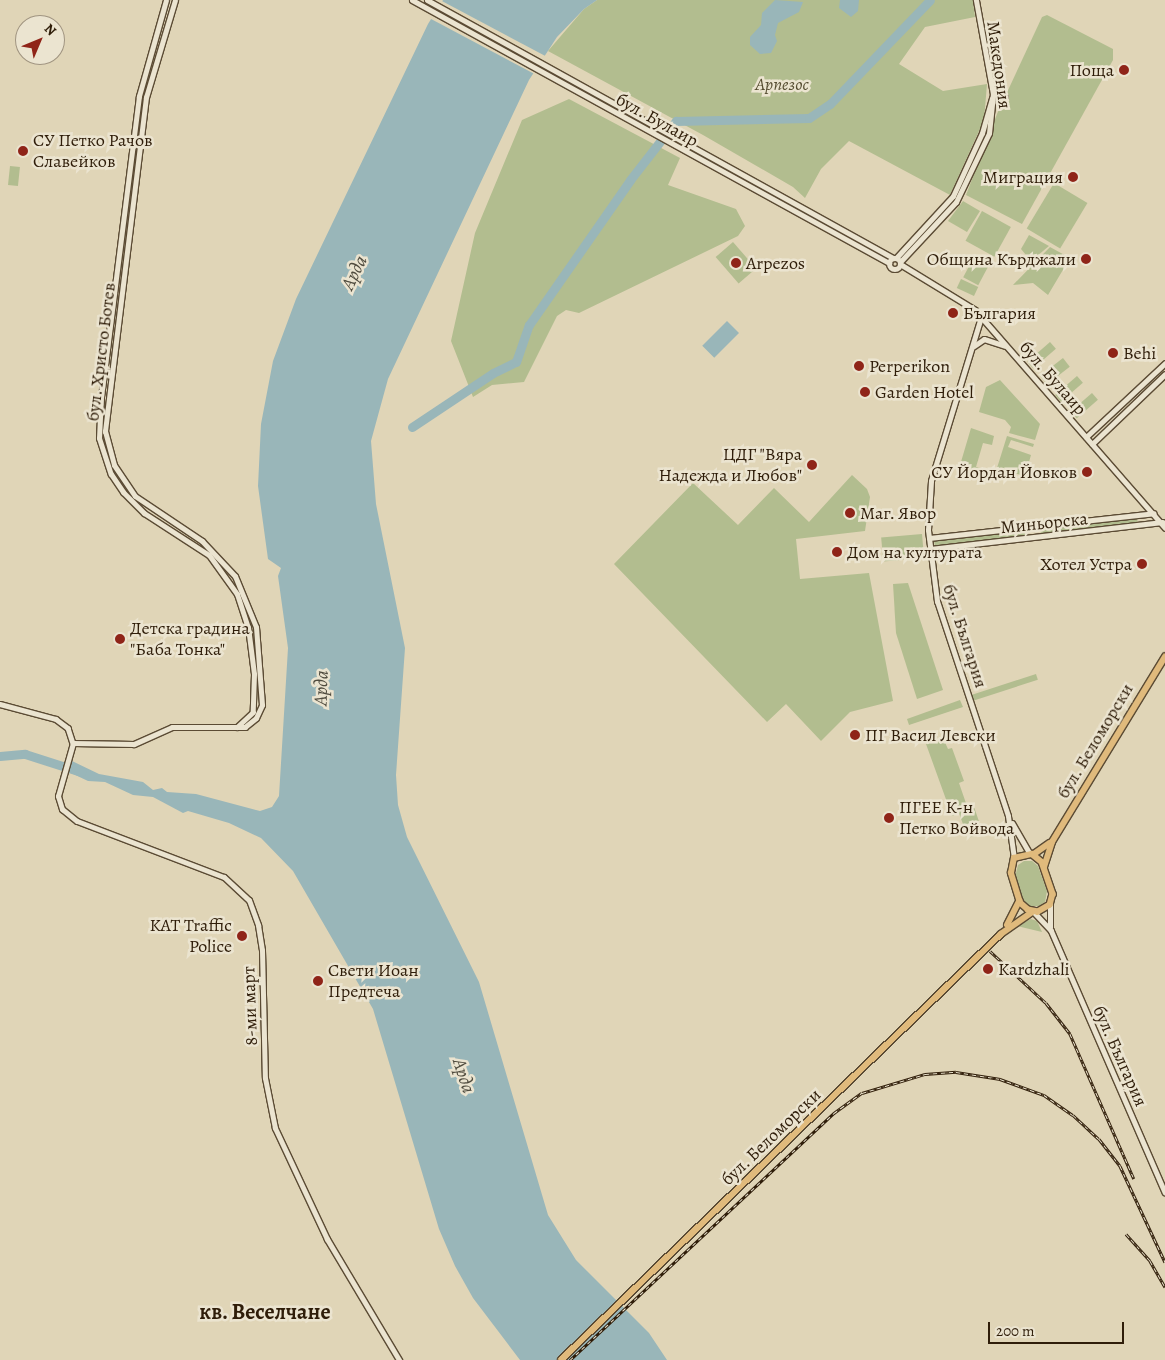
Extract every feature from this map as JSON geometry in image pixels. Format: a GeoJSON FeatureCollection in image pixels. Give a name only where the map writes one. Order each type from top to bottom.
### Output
{"type":"FeatureCollection","features":[{"type":"Feature","properties":{"kind":"main road","name":"бул. Христо Ботев"},"geometry":{"type":"LineString","coordinates":[[166,0],[139,96],[101,396],[99,438],[111,474],[128,497],[144,513],[208,555],[237,594],[252,650],[254,697],[253,712],[237,728]]}},
{"type":"Feature","properties":{"kind":"main road","name":"бул. Христо Ботев"},"geometry":{"type":"LineString","coordinates":[[175,0],[146,97],[105,431],[114,466],[130,490],[149,508],[214,550],[244,592],[256,627],[262,705],[251,723],[237,728]]}},
{"type":"Feature","properties":{"kind":"main road","name":"бул. Булаир"},"geometry":{"type":"LineString","coordinates":[[412,0],[710,165],[896,262]]}},
{"type":"Feature","properties":{"kind":"main road","name":"бул. Булаир"},"geometry":{"type":"LineString","coordinates":[[427,0],[714,158],[963,301],[981,317],[1007,346],[1163,523],[1165,528]]}},
{"type":"Feature","properties":{"kind":"main road","name":"Македония"},"geometry":{"type":"LineString","coordinates":[[954,201],[989,133],[993,94],[976,0]]}},
{"type":"Feature","properties":{"kind":"main road"},"geometry":{"type":"LineString","coordinates":[[896,262],[954,201],[982,133],[993,94],[1005,97]]}},
{"type":"Feature","properties":{"kind":"main road","name":"бул. България"},"geometry":{"type":"LineString","coordinates":[[981,317],[931,481],[927,502],[929,538],[937,601],[1008,816],[1014,858]]}},
{"type":"Feature","properties":{"kind":"main road"},"geometry":{"type":"LineString","coordinates":[[972,348],[984,339],[1007,346]]}},
{"type":"Feature","properties":{"kind":"main road"},"geometry":{"type":"LineString","coordinates":[[1086,437],[1165,363]]}},
{"type":"Feature","properties":{"kind":"main road"},"geometry":{"type":"LineString","coordinates":[[1092,444],[1165,374]]}},
{"type":"Feature","properties":{"kind":"main road","name":"Миньорска"},"geometry":{"type":"LineString","coordinates":[[929,538],[1154,513]]}},
{"type":"Feature","properties":{"kind":"main road","name":"Миньорска"},"geometry":{"type":"LineString","coordinates":[[930,549],[1163,523]]}},
{"type":"Feature","properties":{"kind":"main road","name":"бул. Беломорски"},"geometry":{"type":"LineString","coordinates":[[1044,866],[1052,842],[1165,657]]}},
{"type":"Feature","properties":{"kind":"main road"},"geometry":{"type":"LineString","coordinates":[[73,743],[134,744],[172,727],[237,728]]}},
{"type":"Feature","properties":{"kind":"main road","name":"8-ми март"},"geometry":{"type":"LineString","coordinates":[[73,743],[58,796],[62,810],[70,818],[224,877],[249,900],[258,925],[262,950],[265,1078],[270,1112],[327,1239],[400,1360]]}},
{"type":"Feature","properties":{"kind":"main road","name":"бул. България"},"geometry":{"type":"LineString","coordinates":[[1008,816],[1032,854]]}},
{"type":"Feature","properties":{"kind":"main road","name":"бул. Беломорски"},"geometry":{"type":"LineString","coordinates":[[1032,854],[1052,842]]}},
{"type":"Feature","properties":{"kind":"main road"},"geometry":{"type":"LineString","coordinates":[[1032,854],[1044,866],[1053,894],[1050,905],[1033,912],[1019,901],[1010,874],[1014,858],[1032,854]]}},
{"type":"Feature","properties":{"kind":"main road","name":"бул. Беломорски"},"geometry":{"type":"LineString","coordinates":[[1001,934],[1013,917],[1019,901]]}},
{"type":"Feature","properties":{"kind":"main road","name":"бул. Беломорски"},"geometry":{"type":"LineString","coordinates":[[561,1360],[632,1294],[1001,934],[1033,912]]}},
{"type":"Feature","properties":{"kind":"street"},"geometry":{"type":"LineString","coordinates":[[0,704],[56,719],[68,728],[73,743]]}},
{"type":"Feature","properties":{"kind":"street","name":"бул. България"},"geometry":{"type":"LineString","coordinates":[[1050,905],[1051,930],[1165,1192]]}},
{"type":"Feature","properties":{"kind":"street","name":"бул. България"},"geometry":{"type":"LineString","coordinates":[[1033,912],[1051,930]]}},
{"type":"Feature","properties":{"kind":"green space","name":"Арпезос"},"geometry":{"type":"Polygon","coordinates":[[[597,0],[973,0],[975,17],[925,27],[899,64],[943,91],[987,84],[984,120],[950,195],[849,141],[821,169],[805,198],[793,187],[703,135],[548,51],[584,9],[597,0]]]}},
{"type":"Feature","properties":{"kind":"green space"},"geometry":{"type":"Polygon","coordinates":[[[1047,15],[1113,49],[1113,60],[1022,224],[966,195],[997,114],[1042,17],[1047,15]]]}},
{"type":"Feature","properties":{"kind":"green space"},"geometry":{"type":"Polygon","coordinates":[[[569,99],[680,158],[668,185],[736,209],[745,226],[738,236],[579,313],[566,310],[557,316],[524,382],[492,385],[473,397],[451,341],[475,233],[522,120],[569,99]]]}},
{"type":"Feature","properties":{"kind":"green space"},"geometry":{"type":"Polygon","coordinates":[[[10,166],[20,167],[18,186],[8,185],[10,166]]]}},
{"type":"Feature","properties":{"kind":"green space"},"geometry":{"type":"Polygon","coordinates":[[[1054,183],[1087,203],[1060,249],[1027,228],[1054,183]]]}},
{"type":"Feature","properties":{"kind":"green space"},"geometry":{"type":"Polygon","coordinates":[[[963,201],[980,211],[967,232],[948,221],[963,201]]]}},
{"type":"Feature","properties":{"kind":"green space"},"geometry":{"type":"Polygon","coordinates":[[[982,211],[1011,227],[994,257],[966,241],[982,211]]]}},
{"type":"Feature","properties":{"kind":"green space"},"geometry":{"type":"Polygon","coordinates":[[[1029,235],[1049,246],[1031,261],[1021,249],[1029,235]]]}},
{"type":"Feature","properties":{"kind":"green space","name":"Arpezos"},"geometry":{"type":"Polygon","coordinates":[[[733,242],[756,268],[739,284],[716,257],[733,242]]]}},
{"type":"Feature","properties":{"kind":"green space"},"geometry":{"type":"Polygon","coordinates":[[[1050,247],[1070,258],[1048,295],[1033,283],[1013,285],[1050,247]]]}},
{"type":"Feature","properties":{"kind":"green space"},"geometry":{"type":"Polygon","coordinates":[[[974,257],[989,265],[978,285],[963,277],[974,257]]]}},
{"type":"Feature","properties":{"kind":"green space"},"geometry":{"type":"Polygon","coordinates":[[[961,279],[978,287],[974,296],[957,288],[961,279]]]}},
{"type":"Feature","properties":{"kind":"green space"},"geometry":{"type":"Polygon","coordinates":[[[1050,342],[1056,349],[1033,368],[1027,362],[1050,342]]]}},
{"type":"Feature","properties":{"kind":"green space"},"geometry":{"type":"Polygon","coordinates":[[[1063,358],[1070,367],[1047,385],[1040,376],[1063,358]]]}},
{"type":"Feature","properties":{"kind":"green space"},"geometry":{"type":"Polygon","coordinates":[[[1077,376],[1083,383],[1061,402],[1055,395],[1077,376]]]}},
{"type":"Feature","properties":{"kind":"green space"},"geometry":{"type":"Polygon","coordinates":[[[1000,380],[1040,424],[1035,440],[1009,433],[1011,427],[1005,420],[979,412],[986,387],[1000,380]]]}},
{"type":"Feature","properties":{"kind":"green space"},"geometry":{"type":"Polygon","coordinates":[[[1092,393],[1098,400],[1077,418],[1071,411],[1092,393]]]}},
{"type":"Feature","properties":{"kind":"green space"},"geometry":{"type":"Polygon","coordinates":[[[971,428],[994,436],[992,445],[983,443],[976,467],[985,470],[982,479],[958,472],[971,428]]]}},
{"type":"Feature","properties":{"kind":"green space"},"geometry":{"type":"Polygon","coordinates":[[[1007,436],[1034,444],[1033,447],[1011,440],[1008,447],[1031,455],[1025,476],[997,468],[1007,436]]]}},
{"type":"Feature","properties":{"kind":"green space"},"geometry":{"type":"Polygon","coordinates":[[[852,475],[867,489],[870,497],[865,531],[796,539],[800,579],[869,573],[893,701],[850,712],[821,741],[786,704],[767,722],[614,564],[693,483],[738,525],[774,488],[809,522],[852,475]]]}},
{"type":"Feature","properties":{"kind":"green space"},"geometry":{"type":"Polygon","coordinates":[[[1137,518],[1138,525],[1041,534],[1040,528],[1137,518]]]}},
{"type":"Feature","properties":{"kind":"green space"},"geometry":{"type":"Polygon","coordinates":[[[1028,531],[1028,535],[935,546],[934,541],[1028,531]]]}},
{"type":"Feature","properties":{"kind":"green space"},"geometry":{"type":"Polygon","coordinates":[[[922,534],[924,558],[883,561],[881,538],[922,534]]]}},
{"type":"Feature","properties":{"kind":"green space"},"geometry":{"type":"Polygon","coordinates":[[[908,583],[943,690],[917,699],[896,633],[893,584],[908,583]]]}},
{"type":"Feature","properties":{"kind":"green space"},"geometry":{"type":"Polygon","coordinates":[[[1036,674],[1038,680],[973,701],[971,695],[1036,674]]]}},
{"type":"Feature","properties":{"kind":"green space"},"geometry":{"type":"Polygon","coordinates":[[[960,700],[963,707],[909,725],[907,719],[960,700]]]}},
{"type":"Feature","properties":{"kind":"green space"},"geometry":{"type":"Polygon","coordinates":[[[943,738],[948,749],[952,748],[964,781],[959,783],[968,809],[974,807],[983,833],[968,838],[959,813],[952,816],[926,744],[943,738]]]}},
{"type":"Feature","properties":{"kind":"green space"},"geometry":{"type":"Polygon","coordinates":[[[1024,861],[1032,861],[1038,866],[1047,891],[1045,902],[1039,906],[1030,906],[1024,901],[1015,877],[1018,865],[1024,861]]]}},
{"type":"Feature","properties":{"kind":"green space"},"geometry":{"type":"Polygon","coordinates":[[[1031,919],[1037,921],[1042,932],[1017,926],[1031,919]]]}},
{"type":"Feature","properties":{"kind":"water","name":"Арда"},"geometry":{"type":"Polygon","coordinates":[[[443,0],[597,0],[584,9],[557,37],[529,80],[388,379],[371,441],[376,504],[405,648],[396,775],[398,805],[407,837],[479,982],[548,1215],[576,1260],[649,1333],[667,1360],[520,1360],[473,1298],[455,1266],[439,1229],[373,1009],[293,871],[261,838],[229,823],[188,811],[183,813],[153,797],[133,795],[105,782],[88,781],[69,772],[72,761],[99,774],[143,782],[153,790],[162,788],[167,792],[196,794],[260,811],[272,807],[279,796],[288,648],[278,576],[281,568],[268,559],[258,486],[261,424],[273,361],[296,299],[428,24],[443,0]]]}},
{"type":"Feature","properties":{"kind":"water"},"geometry":{"type":"Polygon","coordinates":[[[775,0],[803,2],[799,12],[778,23],[775,35],[777,41],[771,53],[760,54],[750,45],[750,37],[761,25],[762,13],[775,0]]]}},
{"type":"Feature","properties":{"kind":"water"},"geometry":{"type":"Polygon","coordinates":[[[840,0],[859,0],[858,11],[851,17],[839,8],[840,0]]]}},
{"type":"Feature","properties":{"kind":"water","name":"Arpezos"},"geometry":{"type":"Polygon","coordinates":[[[727,321],[739,333],[714,358],[702,346],[727,321]]]}},
{"type":"Feature","properties":{"kind":"pier"},"geometry":{"type":"Polygon","coordinates":[[[440,0],[548,57],[538,76],[430,19],[440,0]]]}},
{"type":"Feature","properties":{"kind":"waterway"},"geometry":{"type":"LineString","coordinates":[[412,427],[493,373],[516,362],[529,325],[630,180],[676,121],[809,118],[830,104],[930,0]]}},
{"type":"Feature","properties":{"kind":"waterway"},"geometry":{"type":"LineString","coordinates":[[0,756],[25,754],[81,772]]}},
{"type":"Feature","properties":{"kind":"railway"},"geometry":{"type":"LineString","coordinates":[[990,951],[1046,1003],[1070,1034],[1134,1179]]}},
{"type":"Feature","properties":{"kind":"railway"},"geometry":{"type":"LineString","coordinates":[[570,1360],[834,1113],[862,1093],[925,1074],[956,1072],[1000,1079],[1044,1095],[1073,1115],[1099,1139],[1120,1166],[1165,1262]]}},
{"type":"Feature","properties":{"kind":"railway"},"geometry":{"type":"LineString","coordinates":[[1126,1234],[1150,1261],[1165,1287]]}},
{"type":"Feature","properties":{"kind":"place","name":"Поща"},"geometry":{"type":"Point","coordinates":[1124,70]}},
{"type":"Feature","properties":{"kind":"place","name":"СУ Петко Рачов Славейков"},"geometry":{"type":"Point","coordinates":[23,151]}},
{"type":"Feature","properties":{"kind":"place","name":"Миграция"},"geometry":{"type":"Point","coordinates":[1073,177]}},
{"type":"Feature","properties":{"kind":"place","name":"Община Кърджали"},"geometry":{"type":"Point","coordinates":[1086,259]}},
{"type":"Feature","properties":{"kind":"place","name":"Arpezos"},"geometry":{"type":"Point","coordinates":[736,263]}},
{"type":"Feature","properties":{"kind":"place","name":"България"},"geometry":{"type":"Point","coordinates":[953,313]}},
{"type":"Feature","properties":{"kind":"place","name":"Behi"},"geometry":{"type":"Point","coordinates":[1113,353]}},
{"type":"Feature","properties":{"kind":"place","name":"Perperikon"},"geometry":{"type":"Point","coordinates":[859,366]}},
{"type":"Feature","properties":{"kind":"place","name":"Garden Hotel"},"geometry":{"type":"Point","coordinates":[865,392]}},
{"type":"Feature","properties":{"kind":"place","name":"ЦДГ \"Вяра Надежда и Любов\""},"geometry":{"type":"Point","coordinates":[812,465]}},
{"type":"Feature","properties":{"kind":"place","name":"СУ Йордан Йовков"},"geometry":{"type":"Point","coordinates":[1087,472]}},
{"type":"Feature","properties":{"kind":"place","name":"Маг. Явор"},"geometry":{"type":"Point","coordinates":[850,513]}},
{"type":"Feature","properties":{"kind":"place","name":"Дом на културата"},"geometry":{"type":"Point","coordinates":[837,552]}},
{"type":"Feature","properties":{"kind":"place","name":"Хотел Устра"},"geometry":{"type":"Point","coordinates":[1142,564]}},
{"type":"Feature","properties":{"kind":"place","name":"Детска градина \"Баба Тонка\""},"geometry":{"type":"Point","coordinates":[120,639]}},
{"type":"Feature","properties":{"kind":"place","name":"ПГ Васил Левски"},"geometry":{"type":"Point","coordinates":[855,735]}},
{"type":"Feature","properties":{"kind":"place","name":"ПГЕЕ К-н Петко Войвода"},"geometry":{"type":"Point","coordinates":[889,818]}},
{"type":"Feature","properties":{"kind":"place","name":"KAT Traffic Police"},"geometry":{"type":"Point","coordinates":[242,936]}},
{"type":"Feature","properties":{"kind":"place","name":"Kardzhali"},"geometry":{"type":"Point","coordinates":[988,969]}},
{"type":"Feature","properties":{"kind":"place","name":"Свети Иоан Предтеча"},"geometry":{"type":"Point","coordinates":[318,981]}},
{"type":"Feature","properties":{"kind":"district","name":"кв. Веселчане"},"geometry":{"type":"Point","coordinates":[265,1313]}}]}
